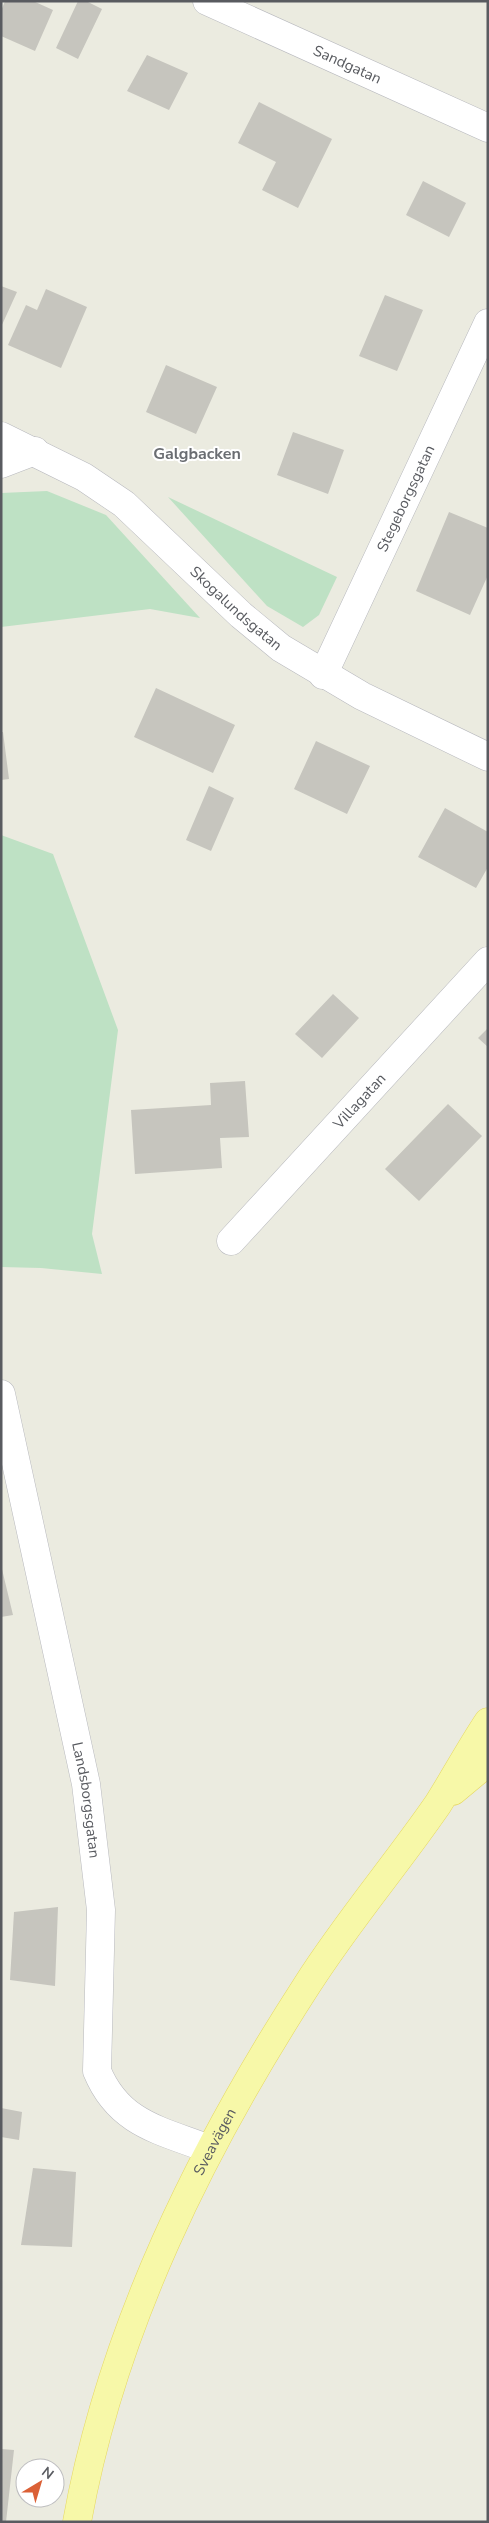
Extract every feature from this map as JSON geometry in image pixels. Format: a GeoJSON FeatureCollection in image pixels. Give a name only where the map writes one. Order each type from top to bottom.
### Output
{"type":"FeatureCollection","features":[{"type":"Feature","properties":{"kind":"main road","name":"Sveavägen"},"geometry":{"type":"LineString","coordinates":[[76,2522],[100,2425],[126,2343],[157,2262],[209,2149],[307,1984],[438,1802],[488,1722]]}},
{"type":"Feature","properties":{"kind":"main road","name":"Sveavägen"},"geometry":{"type":"LineString","coordinates":[[438,1802],[488,1762]]}},
{"type":"Feature","properties":{"kind":"street","name":"Sandgatan"},"geometry":{"type":"LineString","coordinates":[[207,1],[488,128]]}},
{"type":"Feature","properties":{"kind":"street","name":"Stegeborgsgatan"},"geometry":{"type":"LineString","coordinates":[[324,675],[488,323]]}},
{"type":"Feature","properties":{"kind":"street","name":"Skogalundsgatan"},"geometry":{"type":"LineString","coordinates":[[1,436],[35,451],[84,477],[124,504],[241,615],[281,648],[362,696],[488,756]]}},
{"type":"Feature","properties":{"kind":"street"},"geometry":{"type":"LineString","coordinates":[[1,464],[35,451]]}},
{"type":"Feature","properties":{"kind":"street","name":"Villagatan"},"geometry":{"type":"LineString","coordinates":[[231,1241],[488,961]]}},
{"type":"Feature","properties":{"kind":"street","name":"Landsborgsgatan"},"geometry":{"type":"LineString","coordinates":[[1,1394],[86,1784],[101,1910],[98,2071],[106,2091],[121,2109],[140,2122],[209,2149]]}},
{"type":"Feature","properties":{"kind":"green space"},"geometry":{"type":"Polygon","coordinates":[[[47,491],[106,515],[200,618],[150,609],[1,627],[1,493],[47,491]]]}},
{"type":"Feature","properties":{"kind":"green space"},"geometry":{"type":"Polygon","coordinates":[[[168,497],[337,577],[319,615],[303,627],[267,606],[168,497]]]}},
{"type":"Feature","properties":{"kind":"green space"},"geometry":{"type":"Polygon","coordinates":[[[1,835],[53,854],[118,1030],[92,1234],[102,1274],[41,1268],[1,1267],[1,835]]]}},
{"type":"Feature","properties":{"kind":"building"},"geometry":{"type":"Polygon","coordinates":[[[5,1],[33,1],[53,10],[35,51],[1,36],[1,11],[5,1]]]}},
{"type":"Feature","properties":{"kind":"building"},"geometry":{"type":"Polygon","coordinates":[[[78,1],[86,1],[102,9],[78,59],[56,48],[78,1]]]}},
{"type":"Feature","properties":{"kind":"building"},"geometry":{"type":"Polygon","coordinates":[[[147,55],[188,73],[169,110],[127,91],[147,55]]]}},
{"type":"Feature","properties":{"kind":"building"},"geometry":{"type":"Polygon","coordinates":[[[259,102],[332,139],[298,208],[262,190],[276,162],[238,143],[259,102]]]}},
{"type":"Feature","properties":{"kind":"building"},"geometry":{"type":"Polygon","coordinates":[[[423,181],[466,203],[449,237],[406,215],[423,181]]]}},
{"type":"Feature","properties":{"kind":"building"},"geometry":{"type":"Polygon","coordinates":[[[1,286],[17,292],[1,327],[1,286]]]}},
{"type":"Feature","properties":{"kind":"building"},"geometry":{"type":"Polygon","coordinates":[[[46,289],[87,307],[61,368],[8,345],[26,305],[37,310],[46,289]]]}},
{"type":"Feature","properties":{"kind":"building"},"geometry":{"type":"Polygon","coordinates":[[[385,295],[423,310],[397,371],[359,356],[385,295]]]}},
{"type":"Feature","properties":{"kind":"building"},"geometry":{"type":"Polygon","coordinates":[[[166,365],[217,387],[196,434],[146,412],[166,365]]]}},
{"type":"Feature","properties":{"kind":"building"},"geometry":{"type":"Polygon","coordinates":[[[293,432],[344,450],[328,494],[277,475],[293,432]]]}},
{"type":"Feature","properties":{"kind":"building"},"geometry":{"type":"Polygon","coordinates":[[[449,512],[488,528],[488,575],[470,615],[416,591],[449,512]]]}},
{"type":"Feature","properties":{"kind":"building"},"geometry":{"type":"Polygon","coordinates":[[[156,688],[235,725],[213,773],[134,737],[156,688]]]}},
{"type":"Feature","properties":{"kind":"building"},"geometry":{"type":"Polygon","coordinates":[[[1,732],[3,732],[9,779],[1,780],[1,732]]]}},
{"type":"Feature","properties":{"kind":"building"},"geometry":{"type":"Polygon","coordinates":[[[316,741],[370,766],[347,814],[294,789],[316,741]]]}},
{"type":"Feature","properties":{"kind":"building"},"geometry":{"type":"Polygon","coordinates":[[[209,786],[234,798],[211,851],[186,840],[209,786]]]}},
{"type":"Feature","properties":{"kind":"building"},"geometry":{"type":"Polygon","coordinates":[[[445,808],[488,832],[488,867],[476,888],[418,857],[445,808]]]}},
{"type":"Feature","properties":{"kind":"building"},"geometry":{"type":"Polygon","coordinates":[[[333,994],[359,1018],[322,1058],[295,1034],[333,994]]]}},
{"type":"Feature","properties":{"kind":"building"},"geometry":{"type":"Polygon","coordinates":[[[488,1028],[488,1047],[478,1038],[488,1028]]]}},
{"type":"Feature","properties":{"kind":"building"},"geometry":{"type":"Polygon","coordinates":[[[245,1081],[249,1137],[220,1138],[222,1168],[135,1174],[131,1110],[211,1105],[210,1083],[245,1081]]]}},
{"type":"Feature","properties":{"kind":"building"},"geometry":{"type":"Polygon","coordinates":[[[448,1104],[482,1136],[419,1201],[385,1169],[448,1104]]]}},
{"type":"Feature","properties":{"kind":"building"},"geometry":{"type":"Polygon","coordinates":[[[1,1565],[13,1615],[1,1617],[1,1565]]]}},
{"type":"Feature","properties":{"kind":"building"},"geometry":{"type":"Polygon","coordinates":[[[58,1907],[55,1986],[10,1980],[14,1912],[58,1907]]]}},
{"type":"Feature","properties":{"kind":"building"},"geometry":{"type":"Polygon","coordinates":[[[1,2108],[22,2112],[19,2140],[1,2137],[1,2108]]]}},
{"type":"Feature","properties":{"kind":"building"},"geometry":{"type":"Polygon","coordinates":[[[33,2168],[76,2172],[72,2247],[21,2245],[33,2168]]]}},
{"type":"Feature","properties":{"kind":"building"},"geometry":{"type":"Polygon","coordinates":[[[1,2449],[14,2450],[6,2522],[1,2522],[1,2449]]]}},
{"type":"Feature","properties":{"kind":"district","name":"Galgbacken"},"geometry":{"type":"Point","coordinates":[197,454]}}]}
